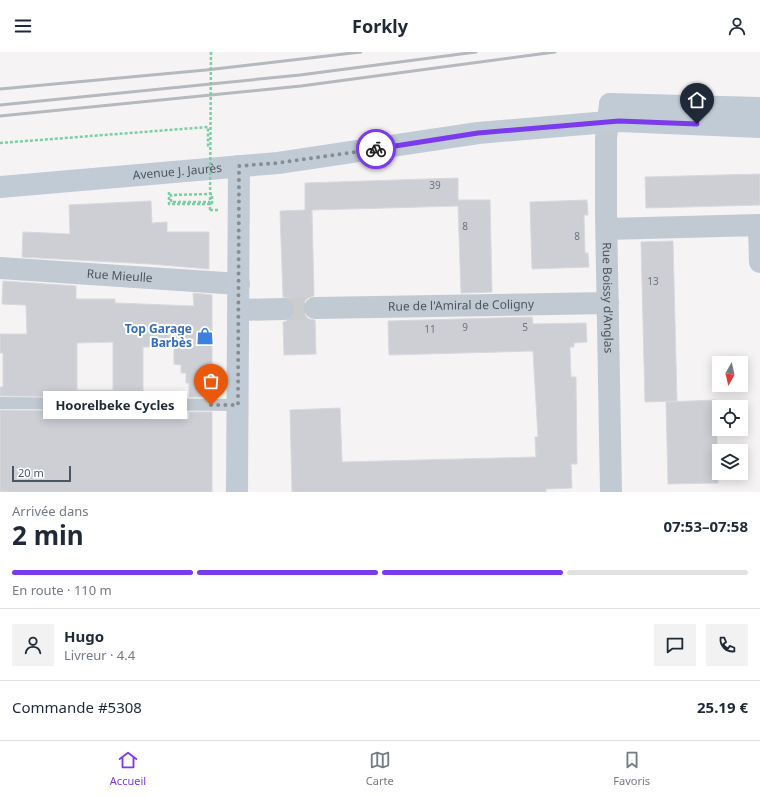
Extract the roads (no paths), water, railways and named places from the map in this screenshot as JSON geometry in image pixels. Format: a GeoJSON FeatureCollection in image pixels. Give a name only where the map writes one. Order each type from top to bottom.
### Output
{"type":"FeatureCollection","features":[{"type":"Feature","properties":{"kind":"street","name":"Avenue J. Jaurès"},"geometry":{"type":"LineString","coordinates":[[0,187],[278,163],[609,113],[760,108]]}},
{"type":"Feature","properties":{"kind":"street","name":"Avenue J. Jaurès"},"geometry":{"type":"LineString","coordinates":[[609,113],[619,121],[760,127]]}},
{"type":"Feature","properties":{"kind":"street","name":"Rue Boissy d'Anglas"},"geometry":{"type":"LineString","coordinates":[[609,113],[607,221],[611,492]]}},
{"type":"Feature","properties":{"kind":"street"},"geometry":{"type":"LineString","coordinates":[[237,492],[239,166]]}},
{"type":"Feature","properties":{"kind":"street"},"geometry":{"type":"LineString","coordinates":[[607,221],[759,225],[760,262]]}},
{"type":"Feature","properties":{"kind":"street","name":"Rue Mieulle"},"geometry":{"type":"LineString","coordinates":[[0,268],[239,284]]}},
{"type":"Feature","properties":{"kind":"street","name":"Rue de l'Amiral de Coligny"},"geometry":{"type":"LineString","coordinates":[[315,308],[608,303]]}},
{"type":"Feature","properties":{"kind":"street"},"geometry":{"type":"LineString","coordinates":[[239,310],[283,309]]}},
{"type":"Feature","properties":{"kind":"lane"},"geometry":{"type":"LineString","coordinates":[[0,403],[238,405]]}},
{"type":"Feature","properties":{"kind":"tunnel"},"geometry":{"type":"LineString","coordinates":[[283,309],[315,308]]}},
{"type":"Feature","properties":{"kind":"railway"},"geometry":{"type":"LineString","coordinates":[[0,89],[206,70],[361,52]]}},
{"type":"Feature","properties":{"kind":"railway"},"geometry":{"type":"LineString","coordinates":[[0,105],[300,75],[476,52]]}},
{"type":"Feature","properties":{"kind":"railway"},"geometry":{"type":"LineString","coordinates":[[0,116],[301,86],[555,52]]}},
{"type":"Feature","properties":{"kind":"place","name":"Top Garage Barbès"},"geometry":{"type":"Point","coordinates":[205,336]}},
{"type":"Feature","properties":{"kind":"place","name":"Hoorelbeke Cycles"},"geometry":{"type":"Point","coordinates":[211,405]}}]}
